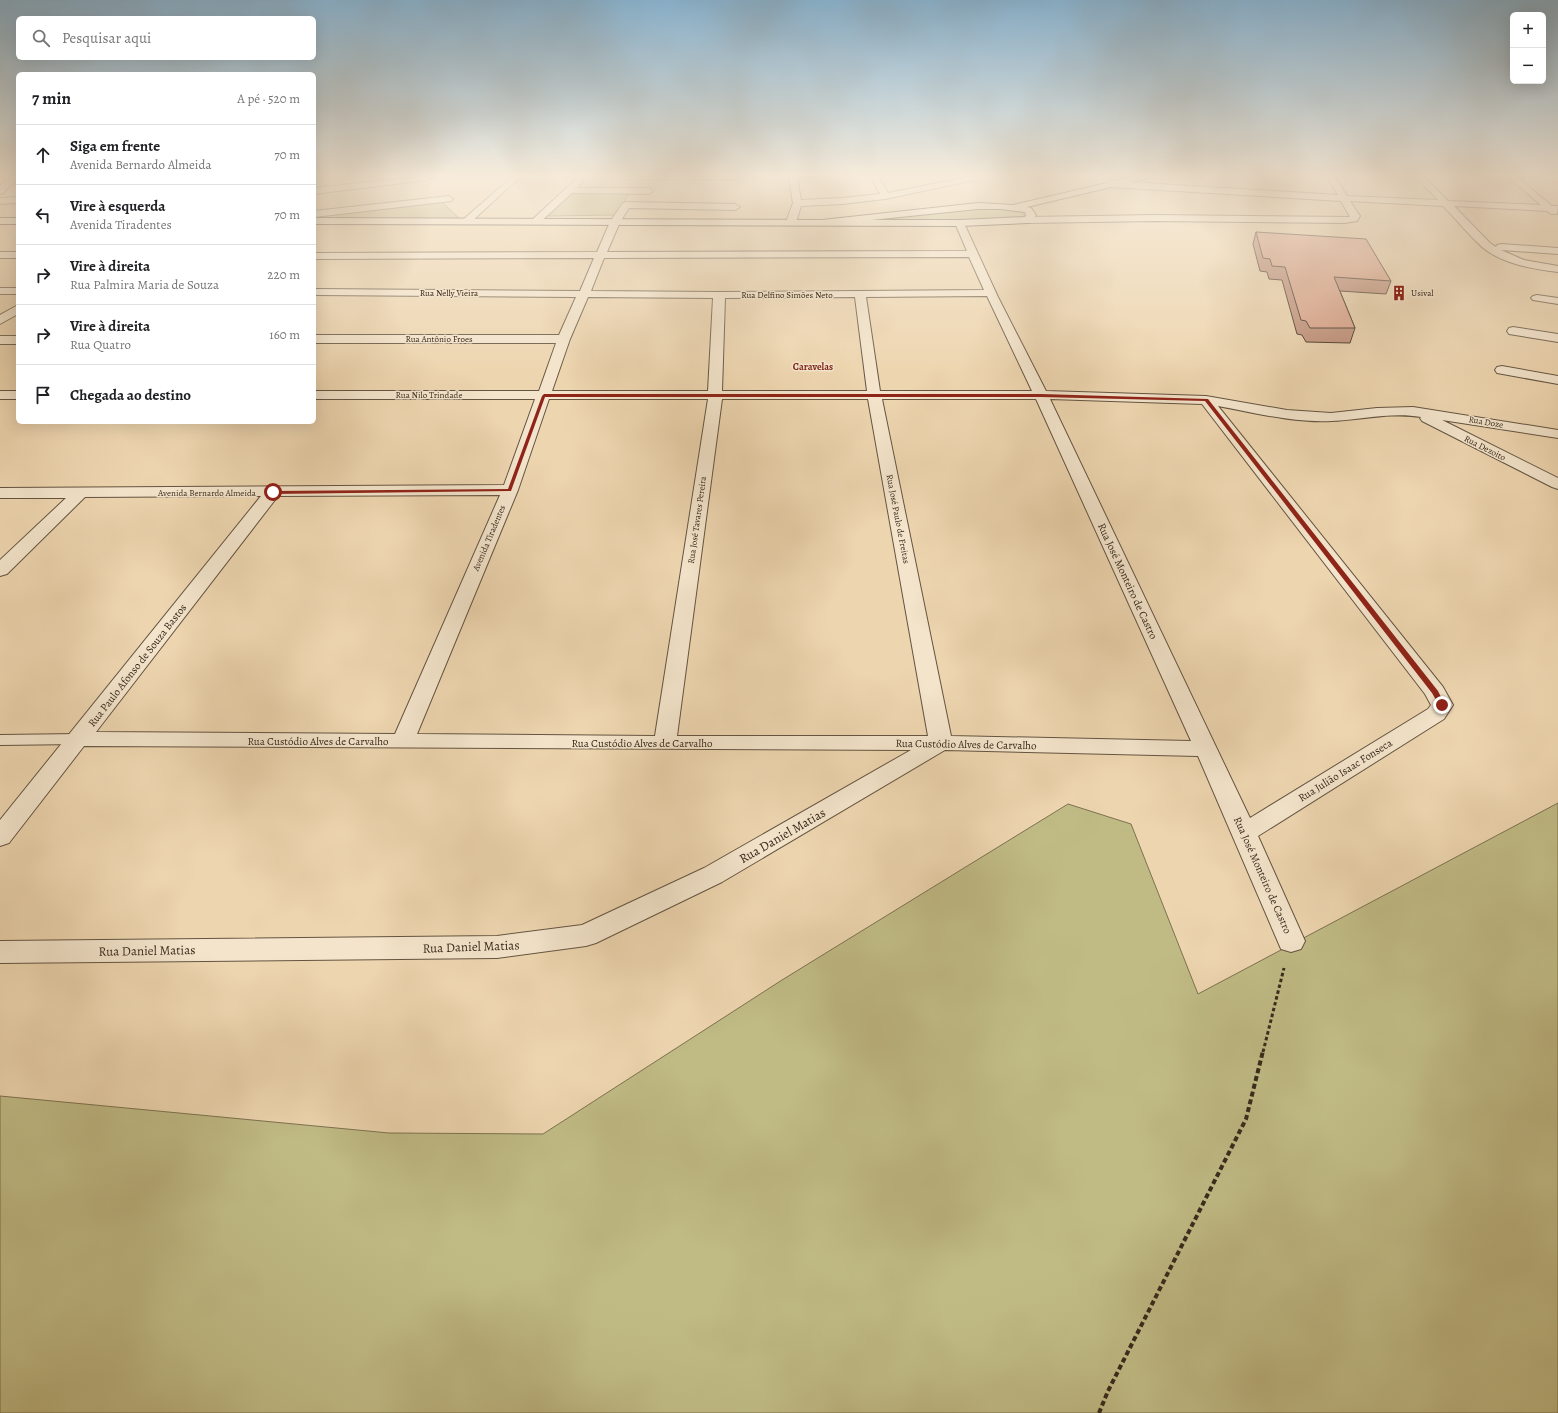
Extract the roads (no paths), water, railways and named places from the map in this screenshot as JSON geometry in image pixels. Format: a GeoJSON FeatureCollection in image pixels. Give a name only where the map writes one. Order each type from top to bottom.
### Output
{"type":"FeatureCollection","features":[{"type":"Feature","properties":{"kind":"street","name":"Avenida Tiradentes"},"geometry":{"type":"LineString","coordinates":[[403,741],[510,490],[564,339],[606,243]]}},
{"type":"Feature","properties":{"kind":"street","name":"Rua José Monteiro de Castro"},"geometry":{"type":"LineString","coordinates":[[968,243],[990,294],[1041,395],[1245,832],[1291,941]]}},
{"type":"Feature","properties":{"kind":"street"},"geometry":{"type":"LineString","coordinates":[[1486,245],[1558,251]]}},
{"type":"Feature","properties":{"kind":"street"},"geometry":{"type":"LineString","coordinates":[[1486,245],[1496,254],[1513,260],[1558,269]]}},
{"type":"Feature","properties":{"kind":"street"},"geometry":{"type":"LineString","coordinates":[[316,256],[972,254]]}},
{"type":"Feature","properties":{"kind":"street"},"geometry":{"type":"LineString","coordinates":[[0,255],[16,255]]}},
{"type":"Feature","properties":{"kind":"street"},"geometry":{"type":"LineString","coordinates":[[0,291],[16,291]]}},
{"type":"Feature","properties":{"kind":"street","name":"Rua Nelly Vieira"},"geometry":{"type":"LineString","coordinates":[[316,292],[584,293]]}},
{"type":"Feature","properties":{"kind":"street","name":"Rua Delfino Simões Neto"},"geometry":{"type":"LineString","coordinates":[[584,293],[719,295],[990,294]]}},
{"type":"Feature","properties":{"kind":"street","name":"Rua José Tavares Pereira"},"geometry":{"type":"LineString","coordinates":[[665,743],[715,396],[719,295]]}},
{"type":"Feature","properties":{"kind":"street","name":"Rua José Paulo de Freitas"},"geometry":{"type":"LineString","coordinates":[[860,295],[874,395],[940,743]]}},
{"type":"Feature","properties":{"kind":"street"},"geometry":{"type":"LineString","coordinates":[[1537,298],[1558,301]]}},
{"type":"Feature","properties":{"kind":"street"},"geometry":{"type":"LineString","coordinates":[[0,320],[16,310]]}},
{"type":"Feature","properties":{"kind":"street"},"geometry":{"type":"LineString","coordinates":[[1513,332],[1558,338]]}},
{"type":"Feature","properties":{"kind":"street","name":"Rua Antônio Froes"},"geometry":{"type":"LineString","coordinates":[[316,339],[564,339]]}},
{"type":"Feature","properties":{"kind":"street"},"geometry":{"type":"LineString","coordinates":[[0,340],[16,340]]}},
{"type":"Feature","properties":{"kind":"street"},"geometry":{"type":"LineString","coordinates":[[1502,370],[1558,380]]}},
{"type":"Feature","properties":{"kind":"street"},"geometry":{"type":"LineString","coordinates":[[0,395],[16,395]]}},
{"type":"Feature","properties":{"kind":"street","name":"Rua Nilo Trindade"},"geometry":{"type":"LineString","coordinates":[[316,395],[1041,395]]}},
{"type":"Feature","properties":{"kind":"street","name":"Rua Doze"},"geometry":{"type":"LineString","coordinates":[[1041,395],[1206,400],[1288,414],[1331,418],[1377,412],[1413,411],[1462,417],[1558,434]]}},
{"type":"Feature","properties":{"kind":"street","name":"Rua Julião Isaac Fonseca"},"geometry":{"type":"LineString","coordinates":[[1206,400],[1430,686],[1442,705],[1436,714],[1245,832]]}},
{"type":"Feature","properties":{"kind":"street","name":"Rua Dezoito"},"geometry":{"type":"LineString","coordinates":[[1413,411],[1558,484]]}},
{"type":"Feature","properties":{"kind":"street","name":"Avenida Bernardo Almeida"},"geometry":{"type":"LineString","coordinates":[[0,493],[80,494],[510,490]]}},
{"type":"Feature","properties":{"kind":"street","name":"Rua Paulo Afonso de Souza Bastos"},"geometry":{"type":"LineString","coordinates":[[0,837],[273,492]]}},
{"type":"Feature","properties":{"kind":"street"},"geometry":{"type":"LineString","coordinates":[[0,570],[80,494]]}},
{"type":"Feature","properties":{"kind":"street","name":"Rua Custódio Alves de Carvalho"},"geometry":{"type":"LineString","coordinates":[[78,739],[665,743],[940,743],[1206,749]]}},
{"type":"Feature","properties":{"kind":"street","name":"Rua Daniel Matias"},"geometry":{"type":"LineString","coordinates":[[0,952],[497,947],[586,935],[713,875],[940,743]]}},
{"type":"Feature","properties":{"kind":"lane"},"geometry":{"type":"LineString","coordinates":[[0,740],[78,739]]}},
{"type":"Feature","properties":{"kind":"place","name":"Usival"},"geometry":{"type":"Point","coordinates":[1399,293]}},
{"type":"Feature","properties":{"kind":"district","name":"Caravelas"},"geometry":{"type":"Point","coordinates":[813,366]}}]}
